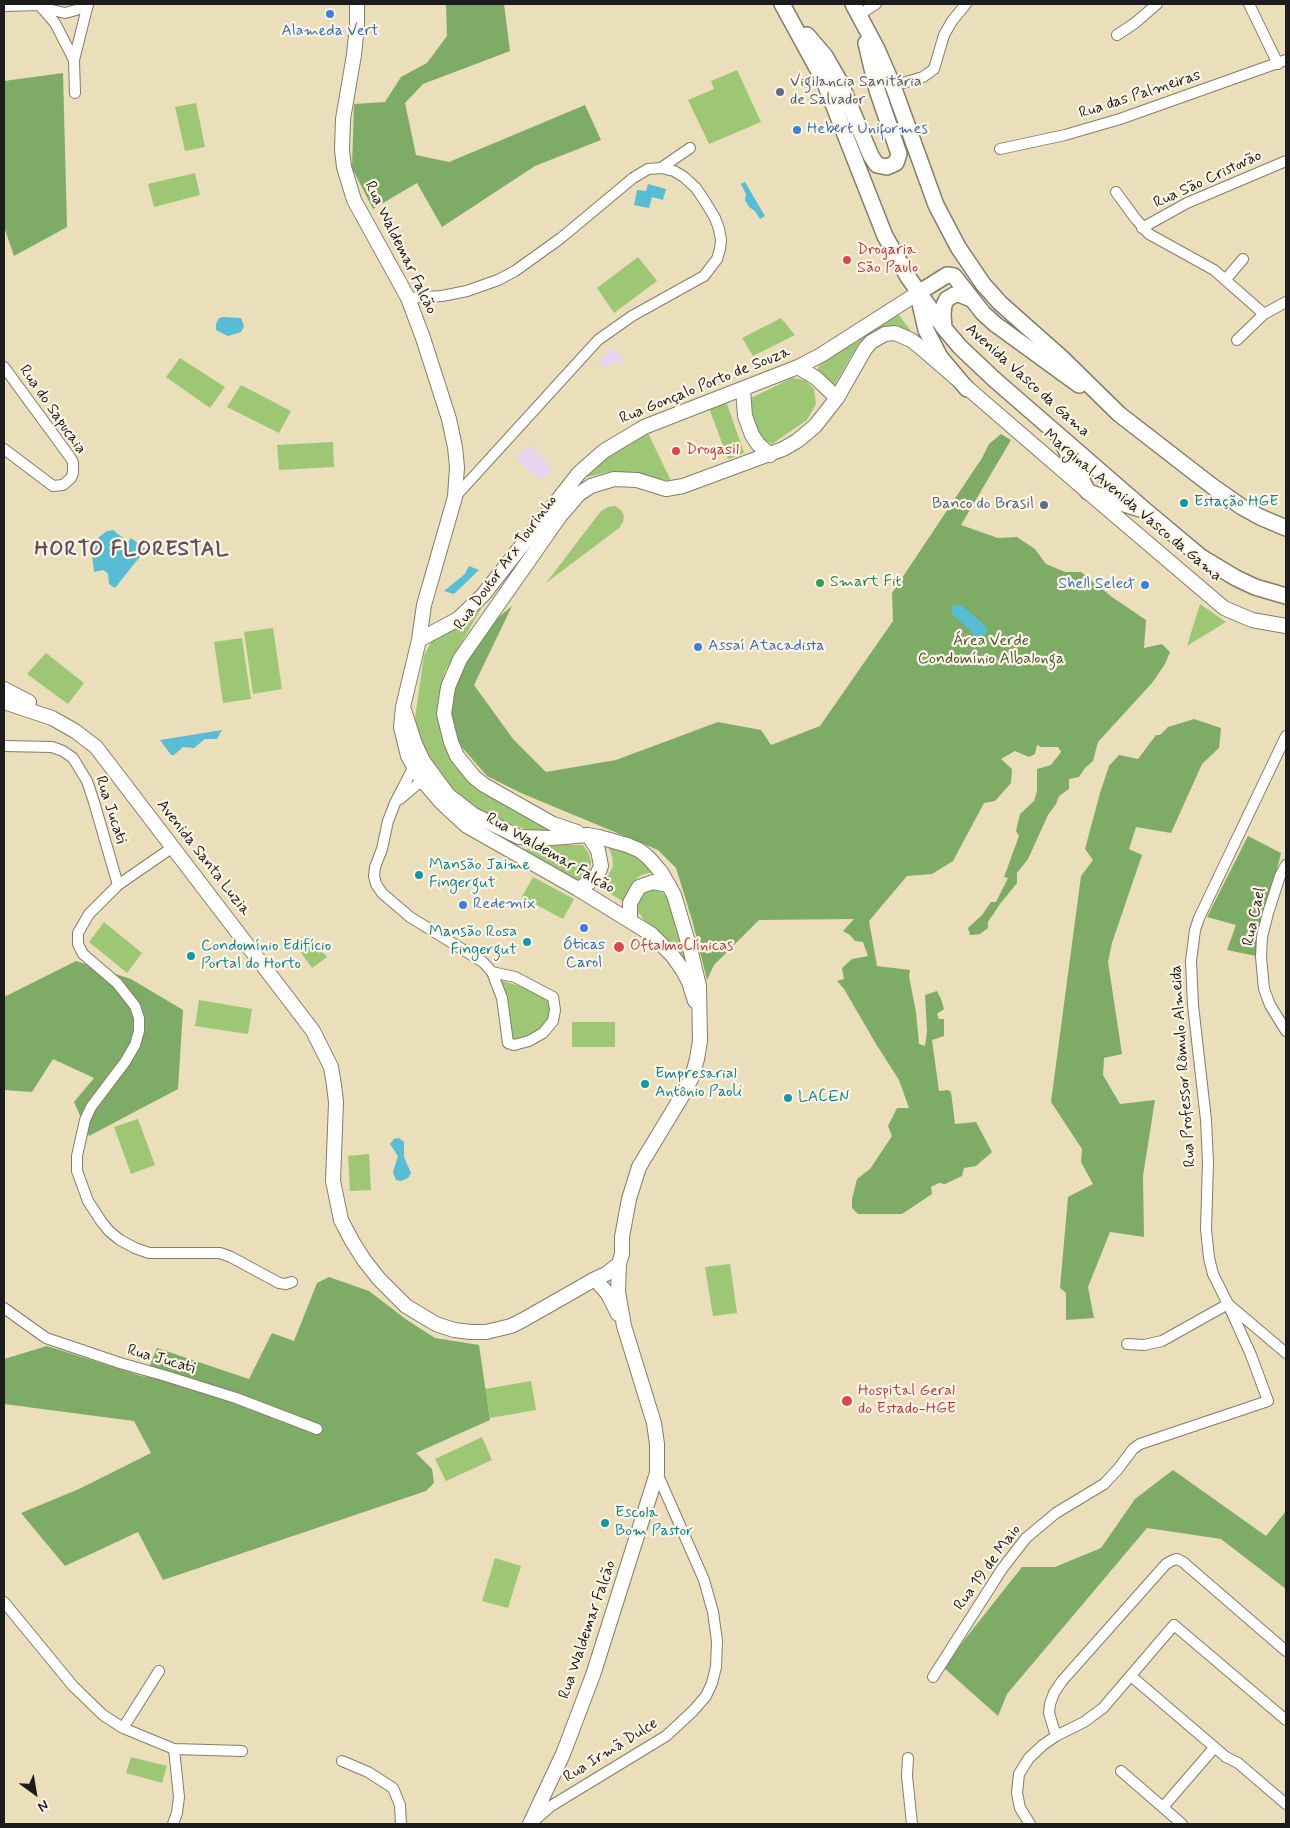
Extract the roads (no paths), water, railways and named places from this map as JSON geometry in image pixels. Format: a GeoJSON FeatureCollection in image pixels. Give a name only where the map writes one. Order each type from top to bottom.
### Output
{"type":"FeatureCollection","features":[{"type":"Feature","properties":{"kind":"main road"},"geometry":{"type":"LineString","coordinates":[[784,6],[833,70],[846,95],[874,162],[881,167],[887,167],[896,163],[899,154],[877,90],[856,9]]}},
{"type":"Feature","properties":{"kind":"main road","name":"Avenida Vasco da Gama"},"geometry":{"type":"LineString","coordinates":[[784,6],[824,81],[885,236],[918,293],[944,328],[978,364],[1201,557],[1226,574],[1254,587],[1286,596]]}},
{"type":"Feature","properties":{"kind":"main road"},"geometry":{"type":"LineString","coordinates":[[856,9],[893,86],[932,195],[968,264],[1000,303],[1062,358],[1119,414]]}},
{"type":"Feature","properties":{"kind":"main road"},"geometry":{"type":"LineString","coordinates":[[967,389],[940,357],[926,330],[918,293],[951,274],[961,284],[971,299],[995,324],[1119,414],[1220,492],[1260,517],[1286,528]]}},
{"type":"Feature","properties":{"kind":"main road"},"geometry":{"type":"LineString","coordinates":[[944,328],[944,305],[947,300],[959,294],[971,299]]}},
{"type":"Feature","properties":{"kind":"main road"},"geometry":{"type":"LineString","coordinates":[[1057,432],[1088,492],[1146,511]]}},
{"type":"Feature","properties":{"kind":"street"},"geometry":{"type":"LineString","coordinates":[[39,4],[55,24],[74,60]]}},
{"type":"Feature","properties":{"kind":"street"},"geometry":{"type":"LineString","coordinates":[[4,6],[39,4],[65,13],[88,4]]}},
{"type":"Feature","properties":{"kind":"street"},"geometry":{"type":"LineString","coordinates":[[75,93],[74,60],[88,4]]}},
{"type":"Feature","properties":{"kind":"street"},"geometry":{"type":"LineString","coordinates":[[856,9],[876,4]]}},
{"type":"Feature","properties":{"kind":"street"},"geometry":{"type":"LineString","coordinates":[[893,86],[923,77],[934,69],[944,35],[952,21],[966,4]]}},
{"type":"Feature","properties":{"kind":"street"},"geometry":{"type":"LineString","coordinates":[[1117,35],[1136,23],[1157,4]]}},
{"type":"Feature","properties":{"kind":"street"},"geometry":{"type":"LineString","coordinates":[[1249,4],[1282,62]]}},
{"type":"Feature","properties":{"kind":"street","name":"Rua Waldemar Falcão"},"geometry":{"type":"LineString","coordinates":[[355,5],[354,54],[343,119],[342,150],[344,167],[354,200],[408,298],[426,346],[449,419],[457,467],[455,497],[422,618],[419,640],[403,708],[422,770],[441,802],[466,826],[578,889],[651,934],[677,962],[688,982],[700,1019]]}},
{"type":"Feature","properties":{"kind":"street","name":"Rua das Palmeiras"},"geometry":{"type":"LineString","coordinates":[[1000,148],[1065,135],[1120,119],[1282,62]]}},
{"type":"Feature","properties":{"kind":"street"},"geometry":{"type":"LineString","coordinates":[[661,168],[690,148]]}},
{"type":"Feature","properties":{"kind":"street","name":"Rua São Cristovão"},"geometry":{"type":"LineString","coordinates":[[1142,228],[1187,203],[1286,160]]}},
{"type":"Feature","properties":{"kind":"street"},"geometry":{"type":"LineString","coordinates":[[408,298],[442,296],[466,291],[506,276],[561,238],[633,178],[648,169],[661,168],[674,171],[696,188],[715,218],[721,240],[717,259],[704,276],[693,284],[632,316],[598,340],[455,497]]}},
{"type":"Feature","properties":{"kind":"street"},"geometry":{"type":"LineString","coordinates":[[1116,192],[1142,228],[1149,234],[1203,263],[1226,279],[1264,314]]}},
{"type":"Feature","properties":{"kind":"street"},"geometry":{"type":"LineString","coordinates":[[1226,279],[1243,259]]}},
{"type":"Feature","properties":{"kind":"street","name":"Rua Gonçalo Porto de Souza"},"geometry":{"type":"LineString","coordinates":[[419,640],[450,624],[470,608],[500,575],[579,473],[604,451],[644,427],[798,367],[821,355],[918,293]]}},
{"type":"Feature","properties":{"kind":"street"},"geometry":{"type":"LineString","coordinates":[[1237,340],[1264,314],[1286,302]]}},
{"type":"Feature","properties":{"kind":"street","name":"Rua Doutor Arx Tourinho"},"geometry":{"type":"LineString","coordinates":[[588,835],[553,824],[484,785],[465,767],[451,742],[444,714],[448,687],[453,672],[486,621],[560,516],[579,494],[591,486],[614,479],[637,480],[657,487],[674,488],[770,455],[797,441],[816,426],[837,398],[865,349],[885,334],[895,333],[911,340],[967,389]]}},
{"type":"Feature","properties":{"kind":"street","name":"Rua do Sapucaia"},"geometry":{"type":"LineString","coordinates":[[4,367],[70,457],[73,462],[73,473],[63,485],[53,486],[4,449]]}},
{"type":"Feature","properties":{"kind":"street"},"geometry":{"type":"LineString","coordinates":[[798,367],[816,378],[837,398]]}},
{"type":"Feature","properties":{"kind":"street","name":"Marginal Avenida Vasco da Gama"},"geometry":{"type":"LineString","coordinates":[[967,389],[1224,608],[1252,620],[1284,627]]}},
{"type":"Feature","properties":{"kind":"street"},"geometry":{"type":"LineString","coordinates":[[743,390],[745,416],[752,435],[770,455]]}},
{"type":"Feature","properties":{"kind":"street","name":"Rua Gonçalo Porto de Souza"},"geometry":{"type":"LineString","coordinates":[[422,618],[439,623],[448,621],[470,608]]}},
{"type":"Feature","properties":{"kind":"street","name":"Avenida Santa Luzia"},"geometry":{"type":"LineString","coordinates":[[4,689],[31,703],[75,731],[96,748],[302,1014],[324,1050],[331,1067],[336,1102],[334,1181],[341,1220],[364,1260],[406,1306],[436,1324],[454,1330],[486,1332],[511,1326],[596,1278]]}},
{"type":"Feature","properties":{"kind":"street","name":"Avenida Santa Luzia"},"geometry":{"type":"LineString","coordinates":[[4,702],[52,718]]}},
{"type":"Feature","properties":{"kind":"street","name":"Rua Professor Rômulo Almeida"},"geometry":{"type":"LineString","coordinates":[[1286,736],[1199,918],[1193,941],[1191,961],[1193,1005],[1206,1120],[1208,1162],[1206,1229],[1208,1258],[1213,1274],[1228,1304],[1286,1354]]}},
{"type":"Feature","properties":{"kind":"street","name":"Rua Jucati"},"geometry":{"type":"LineString","coordinates":[[4,746],[52,747],[63,751],[73,758],[87,781],[118,885]]}},
{"type":"Feature","properties":{"kind":"street"},"geometry":{"type":"LineString","coordinates":[[422,770],[395,803],[375,867],[374,876],[376,884],[382,894],[410,918],[483,962],[492,972],[502,998],[508,1043],[514,1046],[530,1041],[543,1033],[553,1021],[555,1010],[553,997],[515,977],[492,972]]}},
{"type":"Feature","properties":{"kind":"street","name":"Rua Waldemar Falcão"},"geometry":{"type":"LineString","coordinates":[[422,770],[459,805],[489,823],[520,837],[552,838],[588,835],[639,850],[654,864],[669,885],[680,912],[698,976],[700,1041],[692,1077],[639,1167],[629,1199],[622,1237],[615,1258],[596,1278],[608,1294],[624,1326]]}},
{"type":"Feature","properties":{"kind":"street"},"geometry":{"type":"LineString","coordinates":[[578,889],[593,880],[600,866],[598,850],[588,835]]}},
{"type":"Feature","properties":{"kind":"street"},"geometry":{"type":"LineString","coordinates":[[173,846],[118,885],[89,914],[78,933],[78,944],[83,954],[127,993],[135,1006],[139,1018],[139,1031],[135,1045],[125,1062],[91,1107],[85,1120],[76,1156],[77,1171],[88,1201],[109,1231],[120,1240],[135,1248],[149,1253],[220,1253],[279,1283],[286,1284],[292,1282]]}},
{"type":"Feature","properties":{"kind":"street","name":"Rua Cael"},"geometry":{"type":"LineString","coordinates":[[1286,865],[1280,876],[1268,913],[1262,937],[1261,957],[1261,974],[1264,989],[1270,1005],[1286,1031]]}},
{"type":"Feature","properties":{"kind":"street"},"geometry":{"type":"LineString","coordinates":[[630,921],[630,903],[639,887],[653,882],[669,885]]}},
{"type":"Feature","properties":{"kind":"street","name":"Rua Waldemar Falcão"},"geometry":{"type":"LineString","coordinates":[[530,1824],[562,1754],[593,1675],[657,1473],[657,1444],[654,1423],[624,1326],[618,1292],[622,1237]]}},
{"type":"Feature","properties":{"kind":"street"},"geometry":{"type":"LineString","coordinates":[[596,1278],[606,1274],[619,1264]]}},
{"type":"Feature","properties":{"kind":"street"},"geometry":{"type":"LineString","coordinates":[[1126,1344],[1144,1345],[1162,1341],[1228,1304]]}},
{"type":"Feature","properties":{"kind":"street","name":"Rua 19 de Maio"},"geometry":{"type":"LineString","coordinates":[[932,1677],[1002,1570],[1026,1538],[1056,1513],[1104,1484],[1133,1449],[1140,1444],[1268,1401],[1251,1355],[1228,1304]]}},
{"type":"Feature","properties":{"kind":"street","name":"Rua Jucati"},"geometry":{"type":"LineString","coordinates":[[4,1308],[46,1338],[120,1363],[236,1398],[317,1429]]}},
{"type":"Feature","properties":{"kind":"street","name":"Rua Irmã Dulce"},"geometry":{"type":"LineString","coordinates":[[530,1824],[551,1806],[666,1736],[706,1696],[712,1683],[716,1667],[717,1641],[713,1612],[704,1580],[657,1473]]}},
{"type":"Feature","properties":{"kind":"street"},"geometry":{"type":"LineString","coordinates":[[1056,1736],[1049,1714],[1054,1693],[1075,1666],[1166,1564],[1171,1561],[1177,1559],[1183,1562],[1286,1651]]}},
{"type":"Feature","properties":{"kind":"street"},"geometry":{"type":"LineString","coordinates":[[4,1602],[73,1686],[103,1715],[124,1728],[174,1748],[242,1752]]}},
{"type":"Feature","properties":{"kind":"street"},"geometry":{"type":"LineString","coordinates":[[1030,1824],[1020,1808],[1018,1800],[1019,1774],[1029,1758],[1056,1736],[1094,1716],[1174,1626],[1286,1720]]}},
{"type":"Feature","properties":{"kind":"street"},"geometry":{"type":"LineString","coordinates":[[124,1728],[159,1671]]}},
{"type":"Feature","properties":{"kind":"street"},"geometry":{"type":"LineString","coordinates":[[1131,1676],[1226,1758],[1238,1763],[1286,1804]]}},
{"type":"Feature","properties":{"kind":"street"},"geometry":{"type":"LineString","coordinates":[[173,1824],[177,1813],[179,1797],[174,1748]]}},
{"type":"Feature","properties":{"kind":"street"},"geometry":{"type":"LineString","coordinates":[[1163,1807],[1214,1748]]}},
{"type":"Feature","properties":{"kind":"street"},"geometry":{"type":"LineString","coordinates":[[908,1758],[907,1776],[912,1824]]}},
{"type":"Feature","properties":{"kind":"street"},"geometry":{"type":"LineString","coordinates":[[342,1761],[382,1779],[393,1788],[402,1816],[402,1824]]}},
{"type":"Feature","properties":{"kind":"street"},"geometry":{"type":"LineString","coordinates":[[1121,1771],[1182,1824]]}},
{"type":"Feature","properties":{"kind":"water"},"geometry":{"type":"Polygon","coordinates":[[[745,182],[765,216],[760,219],[745,200],[746,194],[741,184],[745,182]]]}},
{"type":"Feature","properties":{"kind":"water"},"geometry":{"type":"Polygon","coordinates":[[[648,184],[666,189],[663,200],[652,197],[649,208],[634,205],[637,190],[646,191],[648,184]]]}},
{"type":"Feature","properties":{"kind":"water"},"geometry":{"type":"Polygon","coordinates":[[[219,318],[241,318],[244,326],[241,332],[228,336],[216,330],[219,318]]]}},
{"type":"Feature","properties":{"kind":"water"},"geometry":{"type":"Polygon","coordinates":[[[113,530],[128,542],[131,538],[146,549],[115,588],[109,584],[108,574],[104,570],[94,572],[92,554],[99,537],[107,531],[113,530]]]}},
{"type":"Feature","properties":{"kind":"water"},"geometry":{"type":"Polygon","coordinates":[[[469,566],[479,570],[454,594],[444,591],[465,574],[469,566]]]}},
{"type":"Feature","properties":{"kind":"water"},"geometry":{"type":"Polygon","coordinates":[[[954,605],[961,605],[986,626],[987,633],[981,637],[976,636],[952,614],[951,608],[954,605]]]}},
{"type":"Feature","properties":{"kind":"water"},"geometry":{"type":"Polygon","coordinates":[[[222,730],[217,739],[205,739],[194,748],[183,747],[174,755],[171,755],[160,740],[222,730]]]}},
{"type":"Feature","properties":{"kind":"water"},"geometry":{"type":"Polygon","coordinates":[[[399,1138],[404,1142],[404,1157],[411,1173],[408,1178],[401,1181],[396,1180],[393,1172],[398,1156],[390,1144],[394,1139],[399,1138]]]}},
{"type":"Feature","properties":{"kind":"place","name":"Alameda Vert"},"geometry":{"type":"Point","coordinates":[330,14]}},
{"type":"Feature","properties":{"kind":"place","name":"Vigilancia Sanitária de Salvador"},"geometry":{"type":"Point","coordinates":[780,92]}},
{"type":"Feature","properties":{"kind":"place","name":"Hebert Uniformes"},"geometry":{"type":"Point","coordinates":[797,130]}},
{"type":"Feature","properties":{"kind":"place","name":"Drogaria São Paulo"},"geometry":{"type":"Point","coordinates":[847,260]}},
{"type":"Feature","properties":{"kind":"place","name":"Drogasil"},"geometry":{"type":"Point","coordinates":[676,451]}},
{"type":"Feature","properties":{"kind":"place","name":"Estação HGE"},"geometry":{"type":"Point","coordinates":[1184,503]}},
{"type":"Feature","properties":{"kind":"place","name":"Banco do Brasil"},"geometry":{"type":"Point","coordinates":[1044,505]}},
{"type":"Feature","properties":{"kind":"place","name":"Smart Fit"},"geometry":{"type":"Point","coordinates":[820,583]}},
{"type":"Feature","properties":{"kind":"place","name":"Shell Select"},"geometry":{"type":"Point","coordinates":[1145,585]}},
{"type":"Feature","properties":{"kind":"place","name":"Assaí Atacadista"},"geometry":{"type":"Point","coordinates":[698,647]}},
{"type":"Feature","properties":{"kind":"place","name":"Mansão Jaime Fingergut"},"geometry":{"type":"Point","coordinates":[419,875]}},
{"type":"Feature","properties":{"kind":"place","name":"Redemix"},"geometry":{"type":"Point","coordinates":[463,905]}},
{"type":"Feature","properties":{"kind":"place","name":"Óticas Carol"},"geometry":{"type":"Point","coordinates":[584,928]}},
{"type":"Feature","properties":{"kind":"place","name":"Mansão Rosa Fingergut"},"geometry":{"type":"Point","coordinates":[527,942]}},
{"type":"Feature","properties":{"kind":"place","name":"OftalmoClínicas"},"geometry":{"type":"Point","coordinates":[619,947]}},
{"type":"Feature","properties":{"kind":"place","name":"Condomínio Edifício Portal do Horto"},"geometry":{"type":"Point","coordinates":[191,956]}},
{"type":"Feature","properties":{"kind":"place","name":"Empresarial Antônio Paoli"},"geometry":{"type":"Point","coordinates":[645,1084]}},
{"type":"Feature","properties":{"kind":"place","name":"LACEN"},"geometry":{"type":"Point","coordinates":[788,1098]}},
{"type":"Feature","properties":{"kind":"place","name":"Hospital Geral do Estado-HGE"},"geometry":{"type":"Point","coordinates":[847,1401]}},
{"type":"Feature","properties":{"kind":"place","name":"Escola Bom Pastor"},"geometry":{"type":"Point","coordinates":[605,1523]}},
{"type":"Feature","properties":{"kind":"district","name":"HORTO FLORESTAL"},"geometry":{"type":"Point","coordinates":[132,551]}},
{"type":"Feature","properties":{"kind":"park label","name":"Área Verde Condomínio Albalonga"},"geometry":{"type":"Point","coordinates":[991,651]}}]}
